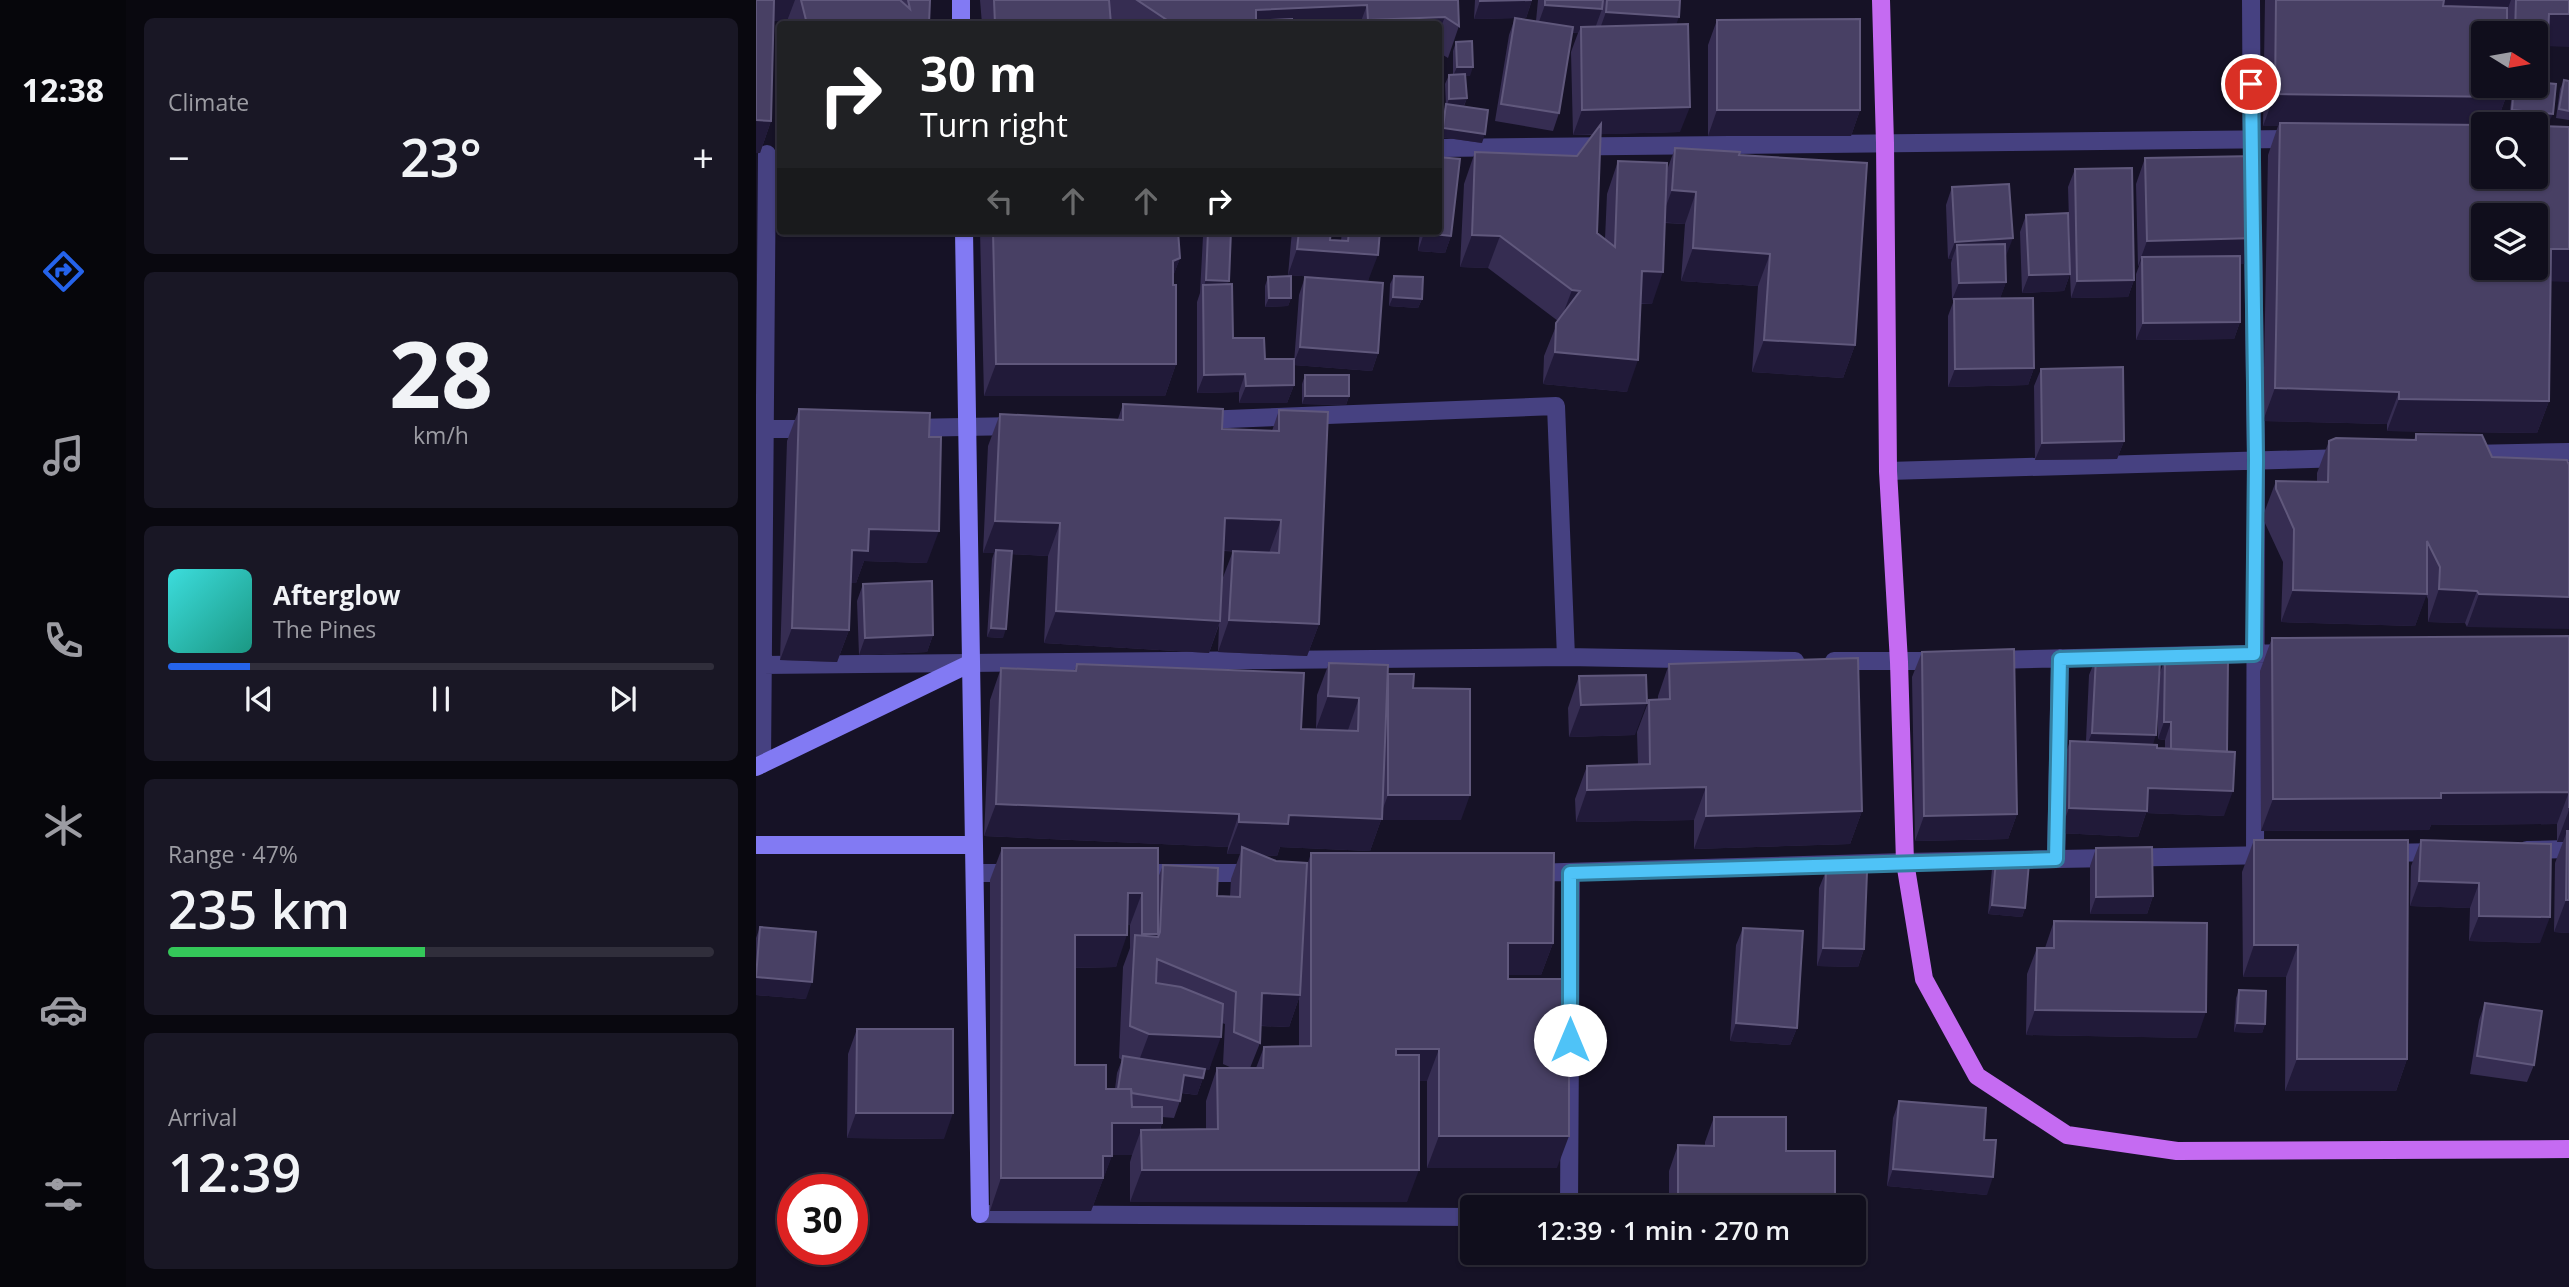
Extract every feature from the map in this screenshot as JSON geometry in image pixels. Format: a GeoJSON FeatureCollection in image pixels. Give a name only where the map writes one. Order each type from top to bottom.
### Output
{"type":"FeatureCollection","features":[{"type":"Feature","properties":{"kind":"main road"},"geometry":{"type":"LineString","coordinates":[[1881,0],[1888,471],[1899,662],[1905,862],[1924,979],[1978,1076],[2067,1135],[2177,1150],[2569,1149]]}},
{"type":"Feature","properties":{"kind":"street"},"geometry":{"type":"LineString","coordinates":[[961,0],[961,21]]}},
{"type":"Feature","properties":{"kind":"street"},"geometry":{"type":"LineString","coordinates":[[2251,0],[2256,460],[2255,855]]}},
{"type":"Feature","properties":{"kind":"street"},"geometry":{"type":"LineString","coordinates":[[1442,148],[2320,139]]}},
{"type":"Feature","properties":{"kind":"street"},"geometry":{"type":"LineString","coordinates":[[768,154],[759,765],[971,663]]}},
{"type":"Feature","properties":{"kind":"street"},"geometry":{"type":"LineString","coordinates":[[964,235],[980,1214],[1460,1217]]}},
{"type":"Feature","properties":{"kind":"street"},"geometry":{"type":"LineString","coordinates":[[1186,420],[1556,407],[1566,657]]}},
{"type":"Feature","properties":{"kind":"street"},"geometry":{"type":"LineString","coordinates":[[886,429],[1036,426]]}},
{"type":"Feature","properties":{"kind":"street"},"geometry":{"type":"LineString","coordinates":[[765,429],[832,429]]}},
{"type":"Feature","properties":{"kind":"street"},"geometry":{"type":"LineString","coordinates":[[2446,455],[2569,452]]}},
{"type":"Feature","properties":{"kind":"street"},"geometry":{"type":"LineString","coordinates":[[1888,471],[2365,457]]}},
{"type":"Feature","properties":{"kind":"street"},"geometry":{"type":"LineString","coordinates":[[759,665],[1566,657],[1899,662],[2309,653]]}},
{"type":"Feature","properties":{"kind":"street"},"geometry":{"type":"LineString","coordinates":[[2056,859],[2060,659]]}},
{"type":"Feature","properties":{"kind":"street"},"geometry":{"type":"LineString","coordinates":[[756,845],[974,845]]}},
{"type":"Feature","properties":{"kind":"street"},"geometry":{"type":"LineString","coordinates":[[2514,850],[2569,849]]}},
{"type":"Feature","properties":{"kind":"street"},"geometry":{"type":"LineString","coordinates":[[2364,853],[2460,851]]}},
{"type":"Feature","properties":{"kind":"street"},"geometry":{"type":"LineString","coordinates":[[1515,873],[2296,855]]}},
{"type":"Feature","properties":{"kind":"street"},"geometry":{"type":"LineString","coordinates":[[975,873],[1030,873]]}},
{"type":"Feature","properties":{"kind":"street"},"geometry":{"type":"LineString","coordinates":[[1113,873],[1280,873]]}},
{"type":"Feature","properties":{"kind":"street"},"geometry":{"type":"LineString","coordinates":[[1569,1195],[1570,873]]}},
{"type":"Feature","properties":{"kind":"building"},"geometry":{"type":"Polygon","coordinates":[[[756,0],[774,0],[771,121],[756,120],[756,0]]]}},
{"type":"Feature","properties":{"kind":"building"},"geometry":{"type":"Polygon","coordinates":[[[801,0],[900,0],[910,9],[908,0],[930,0],[929,21],[806,21],[801,0]]]}},
{"type":"Feature","properties":{"kind":"building"},"geometry":{"type":"Polygon","coordinates":[[[994,0],[1109,0],[1111,21],[995,21],[994,0]]]}},
{"type":"Feature","properties":{"kind":"building"},"geometry":{"type":"Polygon","coordinates":[[[1137,0],[1458,0],[1459,26],[1445,17],[1368,20],[1367,5],[1256,10],[1256,21],[1168,21],[1137,0]]]}},
{"type":"Feature","properties":{"kind":"building"},"geometry":{"type":"Polygon","coordinates":[[[1545,0],[1603,0],[1602,9],[1545,5],[1545,0]]]}},
{"type":"Feature","properties":{"kind":"building"},"geometry":{"type":"Polygon","coordinates":[[[1607,0],[1680,0],[1679,17],[1606,12],[1607,0]]]}},
{"type":"Feature","properties":{"kind":"building"},"geometry":{"type":"Polygon","coordinates":[[[2276,0],[2444,0],[2443,6],[2507,8],[2507,21],[2471,21],[2471,97],[2275,94],[2276,0]]]}},
{"type":"Feature","properties":{"kind":"building"},"geometry":{"type":"Polygon","coordinates":[[[2516,0],[2569,0],[2569,14],[2549,14],[2548,35],[2548,21],[2515,21],[2516,0]]]}},
{"type":"Feature","properties":{"kind":"building"},"geometry":{"type":"Polygon","coordinates":[[[1515,18],[1573,27],[1559,113],[1501,104],[1515,18]]]}},
{"type":"Feature","properties":{"kind":"building"},"geometry":{"type":"Polygon","coordinates":[[[1292,19],[1292,21],[1271,21],[1292,19]]]}},
{"type":"Feature","properties":{"kind":"building"},"geometry":{"type":"Polygon","coordinates":[[[1860,19],[1860,110],[1717,110],[1717,20],[1860,19]]]}},
{"type":"Feature","properties":{"kind":"building"},"geometry":{"type":"Polygon","coordinates":[[[1688,24],[1690,107],[1582,110],[1581,27],[1688,24]]]}},
{"type":"Feature","properties":{"kind":"building"},"geometry":{"type":"Polygon","coordinates":[[[1472,41],[1473,67],[1457,67],[1456,42],[1472,41]]]}},
{"type":"Feature","properties":{"kind":"building"},"geometry":{"type":"Polygon","coordinates":[[[1465,74],[1467,98],[1449,99],[1449,75],[1465,74]]]}},
{"type":"Feature","properties":{"kind":"building"},"geometry":{"type":"Polygon","coordinates":[[[2564,80],[2569,81],[2569,111],[2559,109],[2564,80]]]}},
{"type":"Feature","properties":{"kind":"building"},"geometry":{"type":"Polygon","coordinates":[[[2548,83],[2556,84],[2553,114],[2512,110],[2513,98],[2548,98],[2548,83]]]}},
{"type":"Feature","properties":{"kind":"building"},"geometry":{"type":"Polygon","coordinates":[[[1446,104],[1488,110],[1485,134],[1443,128],[1446,104]]]}},
{"type":"Feature","properties":{"kind":"building"},"geometry":{"type":"Polygon","coordinates":[[[2280,123],[2471,125],[2471,189],[2548,189],[2548,126],[2569,127],[2569,249],[2551,249],[2549,401],[2399,399],[2399,392],[2275,388],[2280,123]]]}},
{"type":"Feature","properties":{"kind":"building"},"geometry":{"type":"Polygon","coordinates":[[[1601,124],[1597,233],[1615,247],[1618,161],[1667,163],[1663,272],[1642,271],[1638,360],[1555,352],[1556,323],[1580,291],[1572,290],[1500,236],[1472,235],[1475,152],[1577,156],[1601,124]]]}},
{"type":"Feature","properties":{"kind":"building"},"geometry":{"type":"Polygon","coordinates":[[[1675,148],[1867,163],[1855,345],[1764,340],[1770,254],[1693,248],[1696,192],[1672,190],[1675,148]]]}},
{"type":"Feature","properties":{"kind":"building"},"geometry":{"type":"Polygon","coordinates":[[[2255,156],[2257,238],[2147,241],[2145,158],[2255,156]]]}},
{"type":"Feature","properties":{"kind":"building"},"geometry":{"type":"Polygon","coordinates":[[[1442,157],[1460,159],[1451,236],[1442,235],[1442,157]]]}},
{"type":"Feature","properties":{"kind":"building"},"geometry":{"type":"Polygon","coordinates":[[[2132,168],[2134,280],[2077,281],[2075,169],[2132,168]]]}},
{"type":"Feature","properties":{"kind":"building"},"geometry":{"type":"Polygon","coordinates":[[[2009,184],[2013,238],[1955,242],[1952,187],[2009,184]]]}},
{"type":"Feature","properties":{"kind":"building"},"geometry":{"type":"Polygon","coordinates":[[[2068,213],[2070,274],[2029,275],[2026,215],[2068,213]]]}},
{"type":"Feature","properties":{"kind":"building"},"geometry":{"type":"Polygon","coordinates":[[[993,235],[1178,235],[1180,258],[1173,261],[1173,285],[1176,285],[1176,364],[996,364],[993,235]]]}},
{"type":"Feature","properties":{"kind":"building"},"geometry":{"type":"Polygon","coordinates":[[[1208,235],[1231,235],[1229,281],[1206,280],[1208,235]]]}},
{"type":"Feature","properties":{"kind":"building"},"geometry":{"type":"Polygon","coordinates":[[[1299,235],[1331,235],[1330,240],[1348,241],[1349,235],[1380,235],[1378,255],[1297,249],[1299,235]]]}},
{"type":"Feature","properties":{"kind":"building"},"geometry":{"type":"Polygon","coordinates":[[[2005,244],[2006,282],[1959,283],[1957,245],[2005,244]]]}},
{"type":"Feature","properties":{"kind":"building"},"geometry":{"type":"Polygon","coordinates":[[[2240,256],[2240,322],[2143,323],[2142,257],[2240,256]]]}},
{"type":"Feature","properties":{"kind":"building"},"geometry":{"type":"Polygon","coordinates":[[[1291,276],[1291,298],[1269,298],[1268,277],[1291,276]]]}},
{"type":"Feature","properties":{"kind":"building"},"geometry":{"type":"Polygon","coordinates":[[[1394,276],[1423,277],[1422,299],[1393,297],[1394,276]]]}},
{"type":"Feature","properties":{"kind":"building"},"geometry":{"type":"Polygon","coordinates":[[[1305,277],[1383,283],[1378,353],[1300,347],[1305,277]]]}},
{"type":"Feature","properties":{"kind":"building"},"geometry":{"type":"Polygon","coordinates":[[[1232,284],[1233,338],[1264,338],[1265,359],[1294,359],[1294,385],[1246,386],[1245,374],[1204,375],[1203,285],[1232,284]]]}},
{"type":"Feature","properties":{"kind":"building"},"geometry":{"type":"Polygon","coordinates":[[[2033,298],[2034,368],[1955,369],[1954,299],[2033,298]]]}},
{"type":"Feature","properties":{"kind":"building"},"geometry":{"type":"Polygon","coordinates":[[[2123,367],[2124,441],[2042,443],[2041,369],[2123,367]]]}},
{"type":"Feature","properties":{"kind":"building"},"geometry":{"type":"Polygon","coordinates":[[[1305,375],[1349,375],[1349,396],[1305,396],[1305,375]]]}},
{"type":"Feature","properties":{"kind":"building"},"geometry":{"type":"Polygon","coordinates":[[[1123,404],[1223,409],[1222,429],[1279,431],[1279,410],[1328,412],[1319,624],[1229,620],[1233,551],[1279,553],[1281,520],[1225,518],[1220,621],[1056,611],[1060,523],[995,521],[1000,414],[1123,420],[1123,404]]]}},
{"type":"Feature","properties":{"kind":"building"},"geometry":{"type":"Polygon","coordinates":[[[799,409],[930,413],[929,437],[941,437],[939,531],[869,529],[868,551],[852,550],[849,630],[792,628],[799,409]]]}},
{"type":"Feature","properties":{"kind":"building"},"geometry":{"type":"Polygon","coordinates":[[[2416,434],[2482,435],[2492,457],[2567,460],[2569,597],[2479,594],[2477,591],[2439,589],[2440,567],[2427,541],[2427,594],[2293,590],[2294,529],[2276,489],[2276,481],[2328,482],[2329,441],[2336,438],[2416,440],[2416,434]]]}},
{"type":"Feature","properties":{"kind":"building"},"geometry":{"type":"Polygon","coordinates":[[[996,550],[1012,551],[1006,629],[991,628],[996,550]]]}},
{"type":"Feature","properties":{"kind":"building"},"geometry":{"type":"Polygon","coordinates":[[[932,581],[933,635],[865,638],[863,584],[932,581]]]}},
{"type":"Feature","properties":{"kind":"building"},"geometry":{"type":"Polygon","coordinates":[[[2569,636],[2569,792],[2441,793],[2441,798],[2273,799],[2272,638],[2569,636]]]}},
{"type":"Feature","properties":{"kind":"building"},"geometry":{"type":"Polygon","coordinates":[[[2014,649],[2017,814],[1924,816],[1922,652],[2014,649]]]}},
{"type":"Feature","properties":{"kind":"building"},"geometry":{"type":"Polygon","coordinates":[[[1858,658],[1862,811],[1706,816],[1706,787],[1587,790],[1587,766],[1650,764],[1649,700],[1670,699],[1669,664],[1858,658]]]}},
{"type":"Feature","properties":{"kind":"building"},"geometry":{"type":"Polygon","coordinates":[[[2096,658],[2160,661],[2156,735],[2092,733],[2096,658]]]}},
{"type":"Feature","properties":{"kind":"building"},"geometry":{"type":"Polygon","coordinates":[[[2165,659],[2228,659],[2227,752],[2171,749],[2171,722],[2164,722],[2165,659]]]}},
{"type":"Feature","properties":{"kind":"building"},"geometry":{"type":"Polygon","coordinates":[[[1329,663],[1388,665],[1382,819],[1289,815],[1288,824],[1239,822],[1239,814],[996,804],[1001,668],[1076,671],[1077,664],[1304,673],[1301,729],[1358,731],[1359,698],[1328,696],[1329,663]]]}},
{"type":"Feature","properties":{"kind":"building"},"geometry":{"type":"Polygon","coordinates":[[[1388,674],[1414,674],[1413,688],[1470,689],[1470,795],[1388,795],[1388,674]]]}},
{"type":"Feature","properties":{"kind":"building"},"geometry":{"type":"Polygon","coordinates":[[[1646,675],[1647,703],[1581,705],[1579,676],[1646,675]]]}},
{"type":"Feature","properties":{"kind":"building"},"geometry":{"type":"Polygon","coordinates":[[[2070,741],[2235,752],[2233,791],[2148,788],[2147,811],[2069,808],[2070,741]]]}},
{"type":"Feature","properties":{"kind":"building"},"geometry":{"type":"Polygon","coordinates":[[[2569,831],[2569,900],[2566,900],[2569,831]]]}},
{"type":"Feature","properties":{"kind":"building"},"geometry":{"type":"Polygon","coordinates":[[[2254,840],[2408,840],[2407,1059],[2297,1059],[2298,945],[2254,945],[2254,840]]]}},
{"type":"Feature","properties":{"kind":"building"},"geometry":{"type":"Polygon","coordinates":[[[2421,840],[2551,844],[2550,917],[2479,916],[2479,883],[2419,881],[2421,840]]]}},
{"type":"Feature","properties":{"kind":"building"},"geometry":{"type":"Polygon","coordinates":[[[1242,847],[1276,861],[1307,863],[1300,995],[1262,993],[1260,1043],[1234,1032],[1236,992],[1157,959],[1156,983],[1181,987],[1223,1004],[1221,1037],[1149,1034],[1130,1026],[1135,935],[1158,937],[1160,932],[1163,865],[1218,868],[1217,896],[1240,897],[1242,847]]]}},
{"type":"Feature","properties":{"kind":"building"},"geometry":{"type":"Polygon","coordinates":[[[2152,847],[2153,896],[2096,897],[2096,848],[2152,847]]]}},
{"type":"Feature","properties":{"kind":"building"},"geometry":{"type":"Polygon","coordinates":[[[1002,848],[1158,848],[1158,934],[1142,934],[1142,893],[1128,893],[1127,935],[1075,935],[1075,1065],[1106,1065],[1106,1089],[1131,1089],[1132,1107],[1162,1107],[1162,1123],[1112,1123],[1112,1156],[1103,1156],[1103,1178],[1001,1178],[1002,848]]]}},
{"type":"Feature","properties":{"kind":"building"},"geometry":{"type":"Polygon","coordinates":[[[1311,853],[1554,853],[1553,943],[1508,943],[1508,979],[1569,979],[1569,1136],[1439,1136],[1439,1049],[1396,1049],[1396,1055],[1419,1055],[1419,1170],[1142,1170],[1141,1130],[1218,1129],[1217,1068],[1263,1068],[1264,1047],[1311,1046],[1311,853]]]}},
{"type":"Feature","properties":{"kind":"building"},"geometry":{"type":"Polygon","coordinates":[[[1996,860],[2029,863],[2025,908],[1992,905],[1996,860]]]}},
{"type":"Feature","properties":{"kind":"building"},"geometry":{"type":"Polygon","coordinates":[[[1826,871],[1867,872],[1864,949],[1823,948],[1826,871]]]}},
{"type":"Feature","properties":{"kind":"building"},"geometry":{"type":"Polygon","coordinates":[[[2054,921],[2207,923],[2206,1012],[2035,1010],[2037,948],[2054,948],[2054,921]]]}},
{"type":"Feature","properties":{"kind":"building"},"geometry":{"type":"Polygon","coordinates":[[[760,927],[816,932],[812,982],[756,977],[760,927]]]}},
{"type":"Feature","properties":{"kind":"building"},"geometry":{"type":"Polygon","coordinates":[[[1743,928],[1803,931],[1797,1028],[1736,1023],[1743,928]]]}},
{"type":"Feature","properties":{"kind":"building"},"geometry":{"type":"Polygon","coordinates":[[[2239,990],[2266,991],[2265,1024],[2237,1023],[2239,990]]]}},
{"type":"Feature","properties":{"kind":"building"},"geometry":{"type":"Polygon","coordinates":[[[2485,1003],[2542,1011],[2534,1065],[2477,1056],[2485,1003]]]}},
{"type":"Feature","properties":{"kind":"building"},"geometry":{"type":"Polygon","coordinates":[[[857,1029],[953,1029],[953,1113],[856,1113],[857,1029]]]}},
{"type":"Feature","properties":{"kind":"building"},"geometry":{"type":"Polygon","coordinates":[[[1123,1056],[1205,1069],[1203,1078],[1184,1075],[1180,1101],[1132,1093],[1131,1089],[1118,1089],[1123,1056]]]}},
{"type":"Feature","properties":{"kind":"building"},"geometry":{"type":"Polygon","coordinates":[[[1899,1101],[1986,1108],[1984,1140],[1996,1140],[1993,1177],[1893,1169],[1899,1101]]]}},
{"type":"Feature","properties":{"kind":"building"},"geometry":{"type":"Polygon","coordinates":[[[1714,1117],[1786,1117],[1786,1151],[1835,1151],[1835,1195],[1678,1195],[1678,1145],[1714,1146],[1714,1117]]]}},
{"type":"Feature","properties":{"kind":"route"},"geometry":{"type":"LineString","coordinates":[[1570,1040],[1570,873],[2056,859],[2060,659],[2254,654],[2256,460],[2251,84]]}}]}
